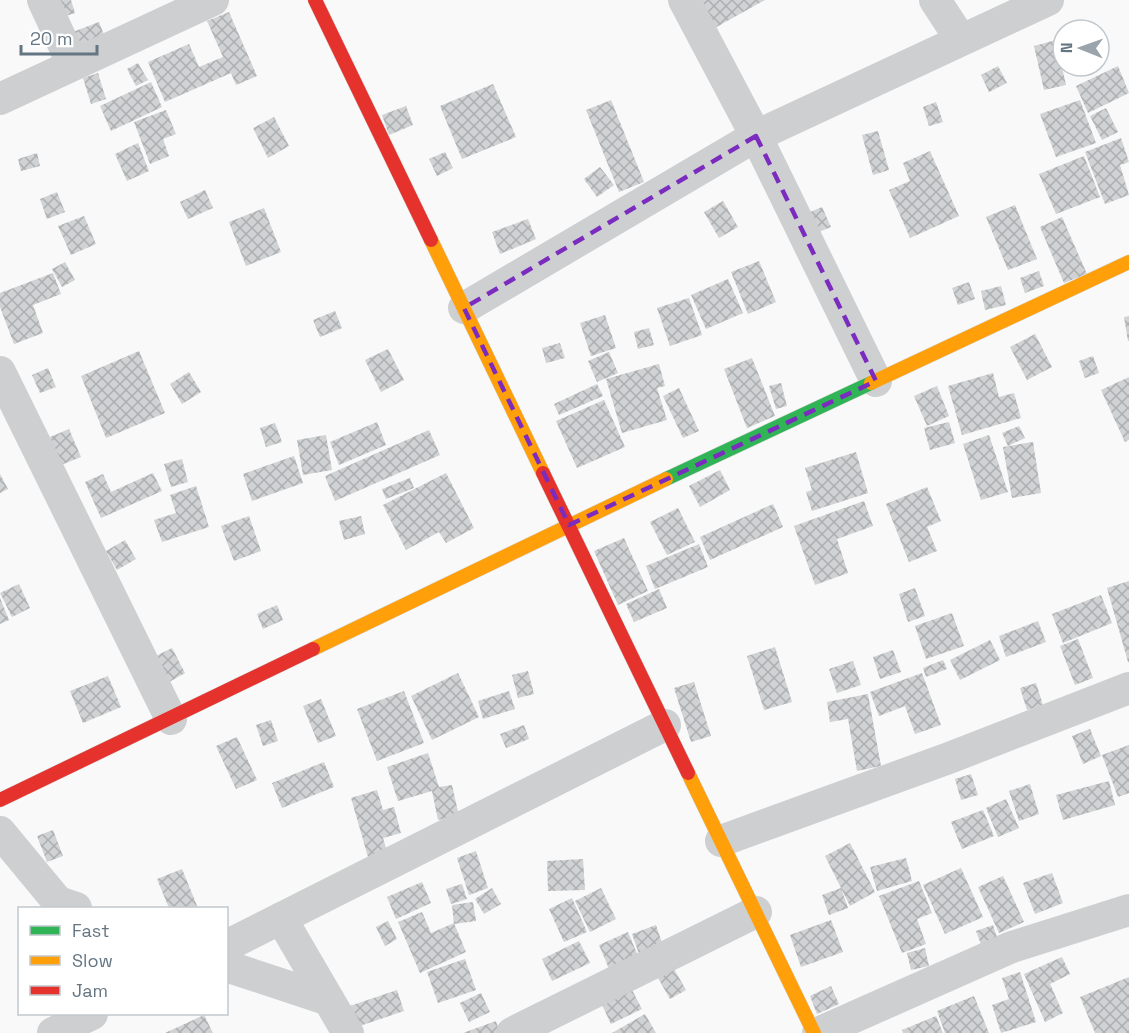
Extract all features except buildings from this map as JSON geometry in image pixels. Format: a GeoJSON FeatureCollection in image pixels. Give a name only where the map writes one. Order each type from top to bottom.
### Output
{"type":"FeatureCollection","features":[{"type":"Feature","properties":{"kind":"street"},"geometry":{"type":"LineString","coordinates":[[43,0],[73,65]]}},
{"type":"Feature","properties":{"kind":"street"},"geometry":{"type":"LineString","coordinates":[[0,99],[213,0]]}},
{"type":"Feature","properties":{"kind":"street"},"geometry":{"type":"LineString","coordinates":[[315,0],[816,1033],[1012,947],[1129,910]]}},
{"type":"Feature","properties":{"kind":"street"},"geometry":{"type":"LineString","coordinates":[[684,0],[756,136],[876,381]]}},
{"type":"Feature","properties":{"kind":"street"},"geometry":{"type":"LineString","coordinates":[[934,0],[961,40]]}},
{"type":"Feature","properties":{"kind":"street"},"geometry":{"type":"LineString","coordinates":[[464,308],[756,136],[1048,0]]}},
{"type":"Feature","properties":{"kind":"street"},"geometry":{"type":"LineString","coordinates":[[0,800],[569,525],[1129,262]]}},
{"type":"Feature","properties":{"kind":"street"},"geometry":{"type":"LineString","coordinates":[[0,372],[171,718]]}},
{"type":"Feature","properties":{"kind":"street"},"geometry":{"type":"LineString","coordinates":[[721,841],[949,758],[1129,687]]}},
{"type":"Feature","properties":{"kind":"street"},"geometry":{"type":"LineString","coordinates":[[228,945],[666,725]]}},
{"type":"Feature","properties":{"kind":"street"},"geometry":{"type":"LineString","coordinates":[[0,832],[58,902],[71,907]]}},
{"type":"Feature","properties":{"kind":"street"},"geometry":{"type":"LineString","coordinates":[[512,1033],[756,912]]}},
{"type":"Feature","properties":{"kind":"street"},"geometry":{"type":"LineString","coordinates":[[281,918],[348,1033]]}},
{"type":"Feature","properties":{"kind":"street"},"geometry":{"type":"LineString","coordinates":[[228,967],[329,1000]]}},
{"type":"Feature","properties":{"kind":"street"},"geometry":{"type":"LineString","coordinates":[[53,1033],[90,1015]]}},
{"type":"Feature","properties":{"kind":"highlighted area"},"geometry":{"type":"Polygon","coordinates":[[[756,136],[876,381],[569,525],[464,308],[756,136]]]}},
{"type":"Feature","properties":{"kind":"traffic: fast"},"geometry":{"type":"LineString","coordinates":[[666,479],[871,383]]}},
{"type":"Feature","properties":{"kind":"traffic: slow"},"geometry":{"type":"LineString","coordinates":[[431,240],[543,473]]}},
{"type":"Feature","properties":{"kind":"traffic: slow"},"geometry":{"type":"LineString","coordinates":[[871,383],[1129,262]]}},
{"type":"Feature","properties":{"kind":"traffic: slow"},"geometry":{"type":"LineString","coordinates":[[313,649],[666,479]]}},
{"type":"Feature","properties":{"kind":"traffic: slow"},"geometry":{"type":"LineString","coordinates":[[688,773],[814,1033]]}},
{"type":"Feature","properties":{"kind":"traffic: jam"},"geometry":{"type":"LineString","coordinates":[[315,0],[431,240]]}},
{"type":"Feature","properties":{"kind":"traffic: jam"},"geometry":{"type":"LineString","coordinates":[[543,473],[688,773]]}},
{"type":"Feature","properties":{"kind":"traffic: jam"},"geometry":{"type":"LineString","coordinates":[[0,800],[313,649]]}}]}
